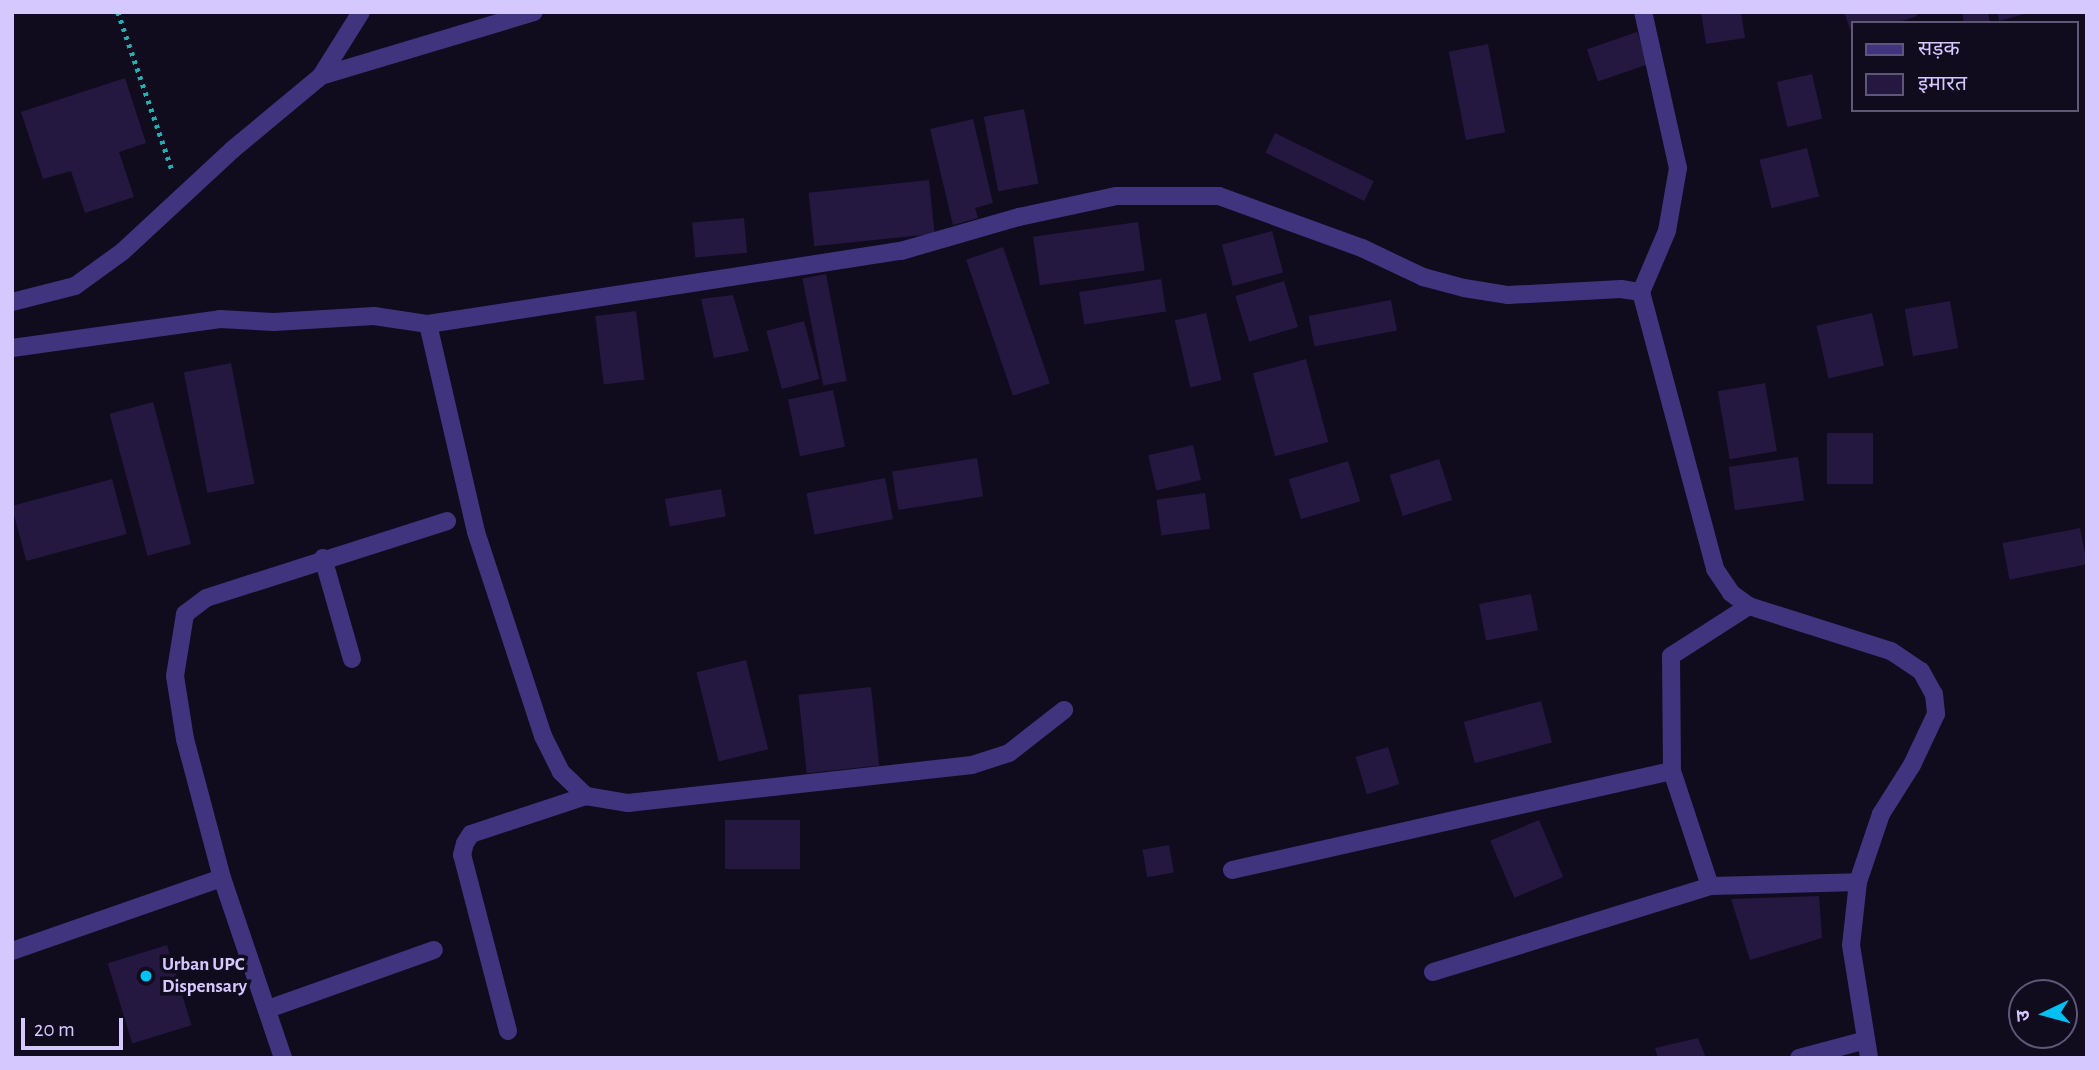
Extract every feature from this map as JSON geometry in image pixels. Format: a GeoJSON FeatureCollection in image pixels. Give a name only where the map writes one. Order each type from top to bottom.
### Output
{"type":"FeatureCollection","features":[{"type":"Feature","properties":{"kind":"street"},"geometry":{"type":"LineString","coordinates":[[12,302],[42,297],[93,275],[321,76],[360,12]]}},
{"type":"Feature","properties":{"kind":"street"},"geometry":{"type":"LineString","coordinates":[[321,76],[534,12]]}},
{"type":"Feature","properties":{"kind":"street"},"geometry":{"type":"LineString","coordinates":[[1643,12],[1678,168],[1667,231],[1641,292],[1649,310],[1716,569],[1731,593],[1749,606],[1891,651],[1921,671],[1934,694],[1936,714],[1912,765],[1881,814],[1858,882],[1851,945],[1867,1049],[1799,1058]]}},
{"type":"Feature","properties":{"kind":"street"},"geometry":{"type":"LineString","coordinates":[[12,348],[220,319],[274,322],[374,316],[428,324],[901,251],[1019,217],[1116,196],[1219,196],[1362,248],[1423,277],[1464,288],[1508,295],[1621,289],[1641,292]]}},
{"type":"Feature","properties":{"kind":"street"},"geometry":{"type":"LineString","coordinates":[[428,324],[476,532],[543,736],[561,772],[586,796]]}},
{"type":"Feature","properties":{"kind":"street"},"geometry":{"type":"LineString","coordinates":[[283,1058],[222,878],[186,739],[176,676],[185,614],[206,598],[323,558],[447,521]]}},
{"type":"Feature","properties":{"kind":"street"},"geometry":{"type":"LineString","coordinates":[[323,558],[352,659]]}},
{"type":"Feature","properties":{"kind":"street"},"geometry":{"type":"LineString","coordinates":[[1710,886],[1672,771],[1671,656],[1749,606]]}},
{"type":"Feature","properties":{"kind":"street"},"geometry":{"type":"LineString","coordinates":[[508,1031],[462,855],[471,834],[586,796],[628,803],[972,765],[1009,753],[1064,710]]}},
{"type":"Feature","properties":{"kind":"street"},"geometry":{"type":"LineString","coordinates":[[1232,870],[1672,771]]}},
{"type":"Feature","properties":{"kind":"street"},"geometry":{"type":"LineString","coordinates":[[12,951],[222,878]]}},
{"type":"Feature","properties":{"kind":"street"},"geometry":{"type":"LineString","coordinates":[[1433,972],[1710,886],[1858,882]]}},
{"type":"Feature","properties":{"kind":"street"},"geometry":{"type":"LineString","coordinates":[[268,1009],[434,950]]}},
{"type":"Feature","properties":{"kind":"path"},"geometry":{"type":"LineString","coordinates":[[118,12],[181,197]]}},
{"type":"Feature","properties":{"kind":"building"},"geometry":{"type":"Polygon","coordinates":[[[1701,12],[1741,12],[1745,38],[1706,44],[1701,12]]]}},
{"type":"Feature","properties":{"kind":"building"},"geometry":{"type":"Polygon","coordinates":[[[1844,12],[1916,12],[1917,16],[1902,21],[1850,21],[1850,28],[1844,12]]]}},
{"type":"Feature","properties":{"kind":"building"},"geometry":{"type":"Polygon","coordinates":[[[1962,12],[1988,12],[1990,21],[1964,21],[1962,12]]]}},
{"type":"Feature","properties":{"kind":"building"},"geometry":{"type":"Polygon","coordinates":[[[1997,12],[2027,12],[2028,13],[1999,21],[1997,12]]]}},
{"type":"Feature","properties":{"kind":"building"},"geometry":{"type":"Polygon","coordinates":[[[1637,32],[1648,64],[1598,81],[1587,49],[1637,32]]]}},
{"type":"Feature","properties":{"kind":"building"},"geometry":{"type":"Polygon","coordinates":[[[1488,44],[1505,132],[1466,140],[1449,52],[1488,44]]]}},
{"type":"Feature","properties":{"kind":"building"},"geometry":{"type":"Polygon","coordinates":[[[1812,74],[1822,119],[1787,127],[1777,82],[1812,74]]]}},
{"type":"Feature","properties":{"kind":"building"},"geometry":{"type":"Polygon","coordinates":[[[125,78],[146,143],[119,152],[134,197],[85,213],[71,171],[43,179],[21,112],[125,78]]]}},
{"type":"Feature","properties":{"kind":"building"},"geometry":{"type":"Polygon","coordinates":[[[1024,109],[1039,184],[998,191],[984,117],[1024,109]]]}},
{"type":"Feature","properties":{"kind":"building"},"geometry":{"type":"Polygon","coordinates":[[[973,119],[993,203],[975,208],[978,218],[953,225],[930,129],[973,119]]]}},
{"type":"Feature","properties":{"kind":"building"},"geometry":{"type":"Polygon","coordinates":[[[1275,133],[1374,181],[1364,201],[1265,153],[1275,133]]]}},
{"type":"Feature","properties":{"kind":"building"},"geometry":{"type":"Polygon","coordinates":[[[1807,148],[1819,197],[1772,208],[1759,160],[1807,148]]]}},
{"type":"Feature","properties":{"kind":"building"},"geometry":{"type":"Polygon","coordinates":[[[929,180],[935,234],[814,246],[809,193],[929,180]]]}},
{"type":"Feature","properties":{"kind":"building"},"geometry":{"type":"Polygon","coordinates":[[[744,218],[747,253],[695,257],[692,223],[744,218]]]}},
{"type":"Feature","properties":{"kind":"building"},"geometry":{"type":"Polygon","coordinates":[[[1138,222],[1145,271],[1040,285],[1033,237],[1138,222]]]}},
{"type":"Feature","properties":{"kind":"building"},"geometry":{"type":"Polygon","coordinates":[[[1272,231],[1283,273],[1233,286],[1222,244],[1272,231]]]}},
{"type":"Feature","properties":{"kind":"building"},"geometry":{"type":"Polygon","coordinates":[[[1003,247],[1050,383],[1013,396],[966,260],[1003,247]]]}},
{"type":"Feature","properties":{"kind":"building"},"geometry":{"type":"Polygon","coordinates":[[[826,274],[847,381],[823,386],[802,279],[826,274]]]}},
{"type":"Feature","properties":{"kind":"building"},"geometry":{"type":"Polygon","coordinates":[[[1161,279],[1166,312],[1084,325],[1079,292],[1161,279]]]}},
{"type":"Feature","properties":{"kind":"building"},"geometry":{"type":"Polygon","coordinates":[[[1284,281],[1298,327],[1249,342],[1235,296],[1284,281]]]}},
{"type":"Feature","properties":{"kind":"building"},"geometry":{"type":"Polygon","coordinates":[[[733,295],[749,351],[714,358],[701,299],[733,295]]]}},
{"type":"Feature","properties":{"kind":"building"},"geometry":{"type":"Polygon","coordinates":[[[1391,300],[1397,330],[1314,346],[1309,316],[1391,300]]]}},
{"type":"Feature","properties":{"kind":"building"},"geometry":{"type":"Polygon","coordinates":[[[1950,301],[1958,348],[1913,356],[1905,309],[1950,301]]]}},
{"type":"Feature","properties":{"kind":"building"},"geometry":{"type":"Polygon","coordinates":[[[636,311],[644,379],[604,384],[595,316],[636,311]]]}},
{"type":"Feature","properties":{"kind":"building"},"geometry":{"type":"Polygon","coordinates":[[[1206,313],[1222,380],[1190,387],[1175,320],[1206,313]]]}},
{"type":"Feature","properties":{"kind":"building"},"geometry":{"type":"Polygon","coordinates":[[[1872,313],[1884,366],[1829,378],[1816,326],[1872,313]]]}},
{"type":"Feature","properties":{"kind":"building"},"geometry":{"type":"Polygon","coordinates":[[[804,321],[820,379],[782,389],[766,331],[804,321]]]}},
{"type":"Feature","properties":{"kind":"building"},"geometry":{"type":"Polygon","coordinates":[[[1306,359],[1328,442],[1275,456],[1253,373],[1306,359]]]}},
{"type":"Feature","properties":{"kind":"building"},"geometry":{"type":"Polygon","coordinates":[[[231,363],[254,484],[207,493],[184,372],[231,363]]]}},
{"type":"Feature","properties":{"kind":"building"},"geometry":{"type":"Polygon","coordinates":[[[1765,383],[1777,451],[1730,459],[1718,391],[1765,383]]]}},
{"type":"Feature","properties":{"kind":"building"},"geometry":{"type":"Polygon","coordinates":[[[833,390],[845,447],[800,456],[788,400],[833,390]]]}},
{"type":"Feature","properties":{"kind":"building"},"geometry":{"type":"Polygon","coordinates":[[[153,402],[191,544],[148,556],[110,414],[153,402]]]}},
{"type":"Feature","properties":{"kind":"building"},"geometry":{"type":"Polygon","coordinates":[[[1827,433],[1873,433],[1873,484],[1827,484],[1827,433]]]}},
{"type":"Feature","properties":{"kind":"building"},"geometry":{"type":"Polygon","coordinates":[[[1193,445],[1201,480],[1156,490],[1148,455],[1193,445]]]}},
{"type":"Feature","properties":{"kind":"building"},"geometry":{"type":"Polygon","coordinates":[[[1798,457],[1804,501],[1735,510],[1729,467],[1798,457]]]}},
{"type":"Feature","properties":{"kind":"building"},"geometry":{"type":"Polygon","coordinates":[[[977,458],[983,497],[898,510],[892,471],[977,458]]]}},
{"type":"Feature","properties":{"kind":"building"},"geometry":{"type":"Polygon","coordinates":[[[1439,459],[1452,500],[1403,516],[1390,475],[1439,459]]]}},
{"type":"Feature","properties":{"kind":"building"},"geometry":{"type":"Polygon","coordinates":[[[1348,461],[1360,501],[1301,519],[1289,479],[1348,461]]]}},
{"type":"Feature","properties":{"kind":"building"},"geometry":{"type":"Polygon","coordinates":[[[885,478],[893,519],[814,534],[806,493],[885,478]]]}},
{"type":"Feature","properties":{"kind":"building"},"geometry":{"type":"Polygon","coordinates":[[[112,479],[127,534],[26,561],[12,506],[112,479]]]}},
{"type":"Feature","properties":{"kind":"building"},"geometry":{"type":"Polygon","coordinates":[[[721,489],[726,517],[670,526],[665,499],[721,489]]]}},
{"type":"Feature","properties":{"kind":"building"},"geometry":{"type":"Polygon","coordinates":[[[1205,493],[1210,529],[1161,535],[1156,500],[1205,493]]]}},
{"type":"Feature","properties":{"kind":"building"},"geometry":{"type":"Polygon","coordinates":[[[2080,528],[2087,564],[2010,579],[2002,543],[2080,528]]]}},
{"type":"Feature","properties":{"kind":"building"},"geometry":{"type":"Polygon","coordinates":[[[1531,594],[1538,630],[1486,640],[1479,604],[1531,594]]]}},
{"type":"Feature","properties":{"kind":"building"},"geometry":{"type":"Polygon","coordinates":[[[746,660],[768,749],[719,762],[697,672],[746,660]]]}},
{"type":"Feature","properties":{"kind":"building"},"geometry":{"type":"Polygon","coordinates":[[[871,687],[879,766],[807,773],[798,695],[871,687]]]}},
{"type":"Feature","properties":{"kind":"building"},"geometry":{"type":"Polygon","coordinates":[[[1541,701],[1552,743],[1475,763],[1464,722],[1541,701]]]}},
{"type":"Feature","properties":{"kind":"building"},"geometry":{"type":"Polygon","coordinates":[[[1388,747],[1399,784],[1367,794],[1355,757],[1388,747]]]}},
{"type":"Feature","properties":{"kind":"building"},"geometry":{"type":"Polygon","coordinates":[[[725,820],[800,820],[800,869],[725,869],[725,820]]]}},
{"type":"Feature","properties":{"kind":"building"},"geometry":{"type":"Polygon","coordinates":[[[1539,820],[1563,877],[1514,898],[1490,841],[1539,820]]]}},
{"type":"Feature","properties":{"kind":"building"},"geometry":{"type":"Polygon","coordinates":[[[1169,845],[1174,873],[1147,877],[1142,850],[1169,845]]]}},
{"type":"Feature","properties":{"kind":"building"},"geometry":{"type":"Polygon","coordinates":[[[1819,896],[1822,938],[1750,960],[1731,899],[1819,896]]]}},
{"type":"Feature","properties":{"kind":"building"},"geometry":{"type":"Polygon","coordinates":[[[167,945],[192,1025],[132,1043],[108,963],[167,945]]]}},
{"type":"Feature","properties":{"kind":"building"},"geometry":{"type":"Polygon","coordinates":[[[1698,1038],[1706,1058],[1658,1058],[1655,1048],[1698,1038]]]}},
{"type":"Feature","properties":{"kind":"place","name":"Urban UPC Dispensary"},"geometry":{"type":"Point","coordinates":[146,976]}}]}
